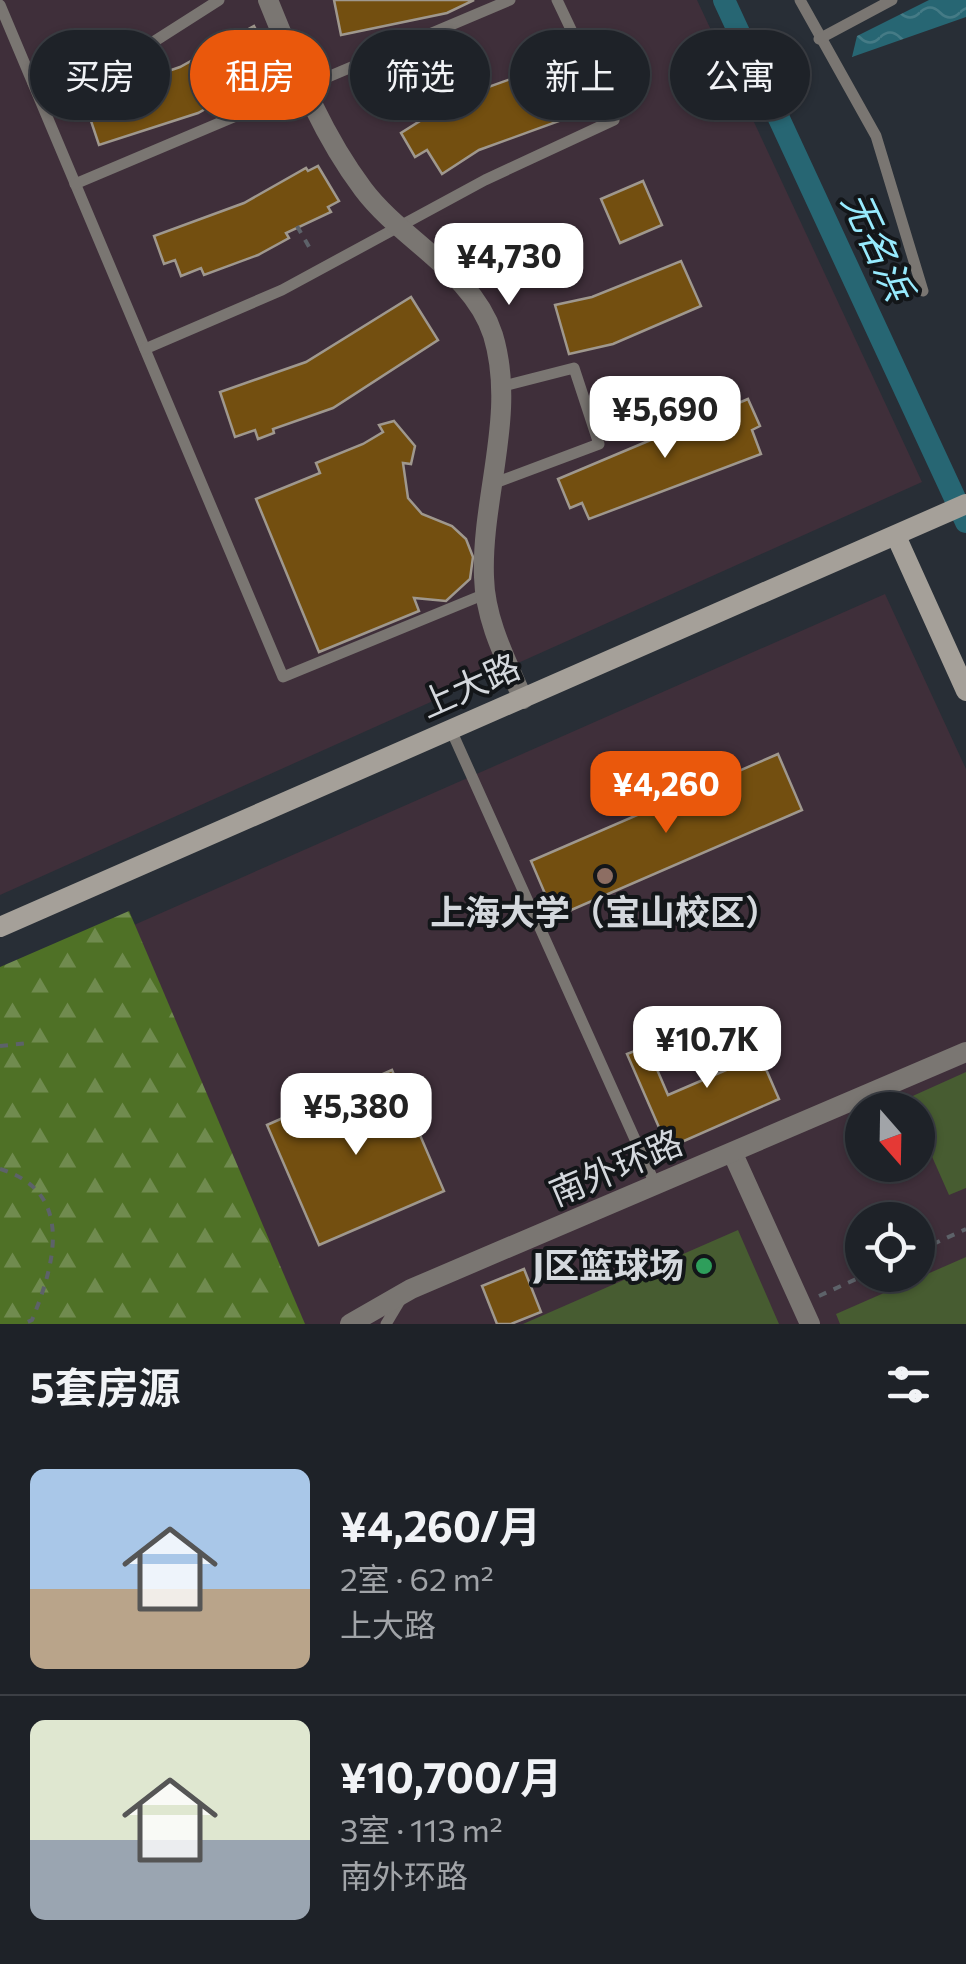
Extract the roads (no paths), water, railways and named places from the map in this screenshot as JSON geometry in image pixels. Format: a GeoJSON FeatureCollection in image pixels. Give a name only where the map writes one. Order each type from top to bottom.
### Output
{"type":"FeatureCollection","features":[{"type":"Feature","properties":{"kind":"street"},"geometry":{"type":"LineString","coordinates":[[268,0],[280,30]]}},
{"type":"Feature","properties":{"kind":"street"},"geometry":{"type":"LineString","coordinates":[[319,120],[365,192],[484,313],[494,337],[500,387],[484,554],[485,594],[494,630],[523,699]]}},
{"type":"Feature","properties":{"kind":"street","name":"上大路"},"geometry":{"type":"LineString","coordinates":[[0,927],[966,504]]}},
{"type":"Feature","properties":{"kind":"street"},"geometry":{"type":"LineString","coordinates":[[896,536],[966,690]]}},
{"type":"Feature","properties":{"kind":"street","name":"南外环路"},"geometry":{"type":"LineString","coordinates":[[350,1324],[411,1288],[966,1052]]}},
{"type":"Feature","properties":{"kind":"street"},"geometry":{"type":"LineString","coordinates":[[733,1154],[805,1314]]}},
{"type":"Feature","properties":{"kind":"lane"},"geometry":{"type":"LineString","coordinates":[[170,31],[219,0]]}},
{"type":"Feature","properties":{"kind":"lane"},"geometry":{"type":"LineString","coordinates":[[330,77],[510,0]]}},
{"type":"Feature","properties":{"kind":"lane"},"geometry":{"type":"LineString","coordinates":[[145,349],[322,268],[484,180],[614,120],[558,0]]}},
{"type":"Feature","properties":{"kind":"lane"},"geometry":{"type":"LineString","coordinates":[[800,0],[876,136],[923,291]]}},
{"type":"Feature","properties":{"kind":"lane"},"geometry":{"type":"LineString","coordinates":[[819,39],[892,0]]}},
{"type":"Feature","properties":{"kind":"lane"},"geometry":{"type":"LineString","coordinates":[[0,5],[30,76]]}},
{"type":"Feature","properties":{"kind":"lane"},"geometry":{"type":"LineString","coordinates":[[49,120],[283,677],[485,594]]}},
{"type":"Feature","properties":{"kind":"lane"},"geometry":{"type":"LineString","coordinates":[[76,184],[228,120]]}},
{"type":"Feature","properties":{"kind":"lane"},"geometry":{"type":"LineString","coordinates":[[492,484],[599,444],[574,368],[500,387]]}},
{"type":"Feature","properties":{"kind":"lane"},"geometry":{"type":"LineString","coordinates":[[451,730],[656,1186]]}},
{"type":"Feature","properties":{"kind":"lane"},"geometry":{"type":"LineString","coordinates":[[386,1324],[411,1288]]}},
{"type":"Feature","properties":{"kind":"water"},"geometry":{"type":"Polygon","coordinates":[[[929,0],[966,0],[966,17],[852,57],[857,36],[929,0]]]}},
{"type":"Feature","properties":{"kind":"waterway","name":"无名浜"},"geometry":{"type":"LineString","coordinates":[[724,0],[966,522]]}},
{"type":"Feature","properties":{"kind":"place","name":"上海大学（宝山校区）"},"geometry":{"type":"Point","coordinates":[605,876]}},
{"type":"Feature","properties":{"kind":"place","name":"J区篮球场"},"geometry":{"type":"Point","coordinates":[704,1266]}}]}
